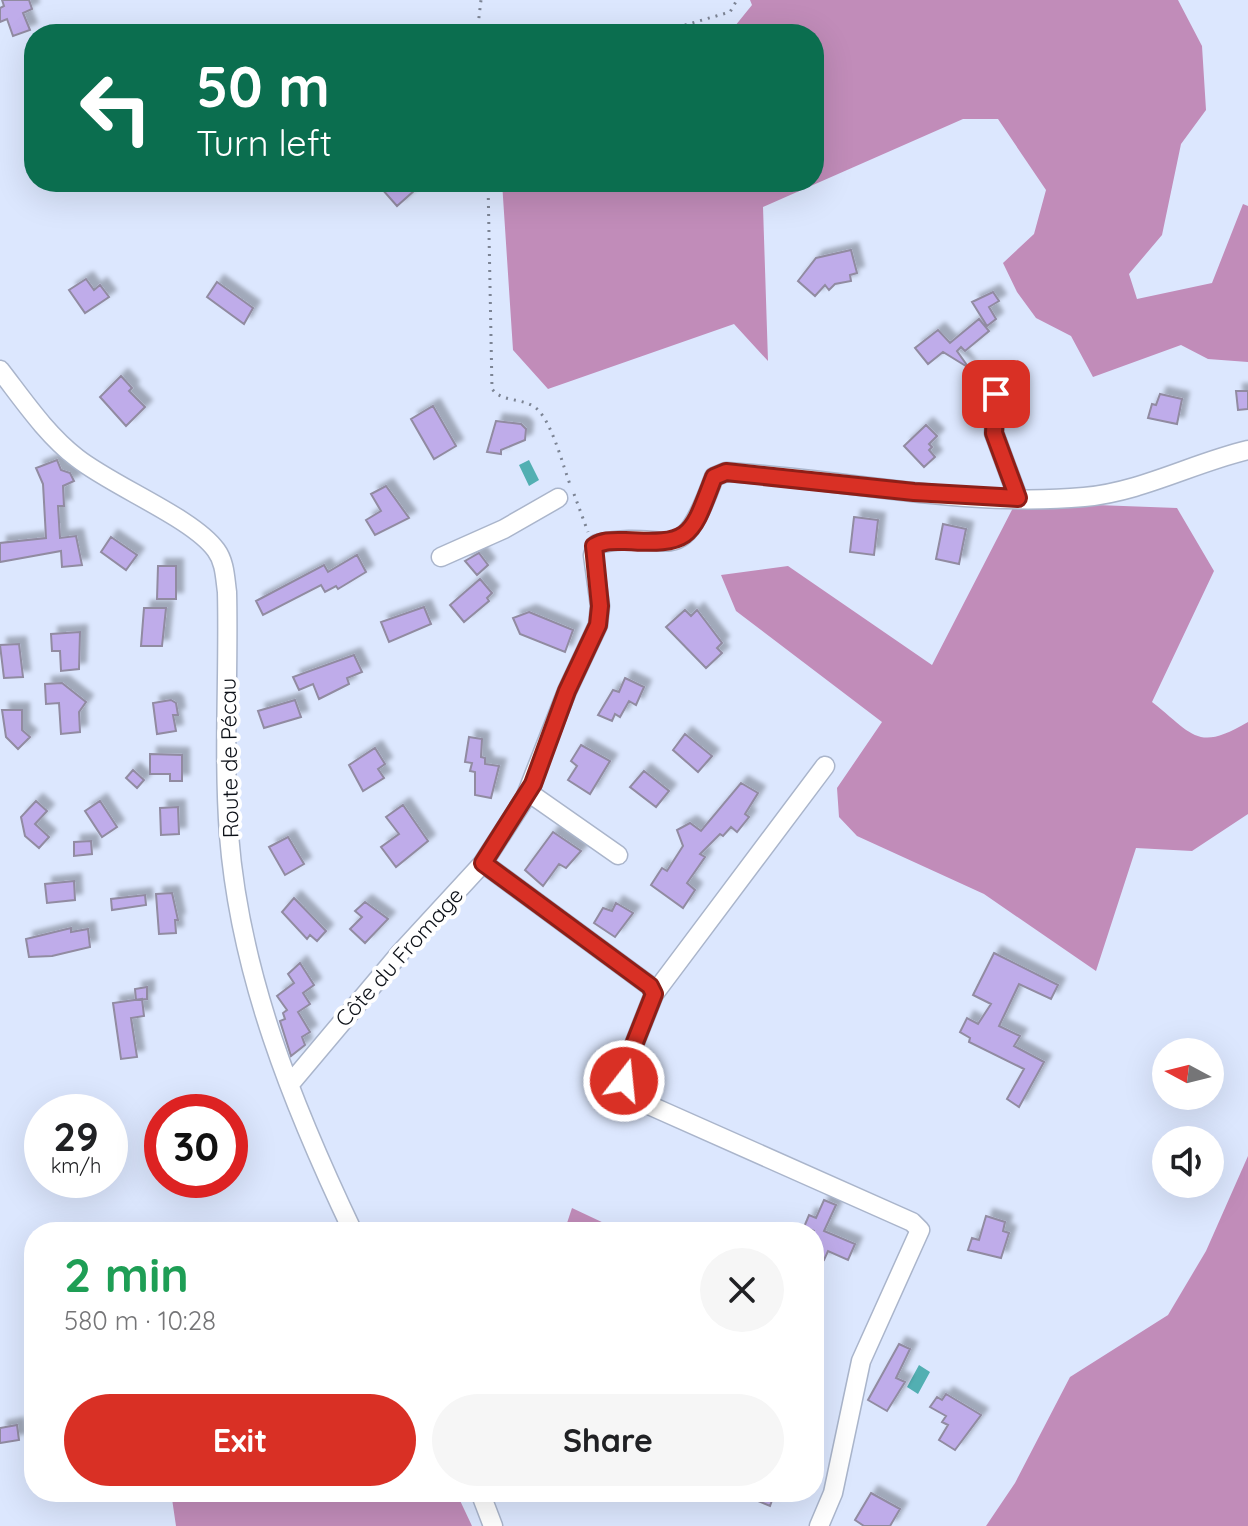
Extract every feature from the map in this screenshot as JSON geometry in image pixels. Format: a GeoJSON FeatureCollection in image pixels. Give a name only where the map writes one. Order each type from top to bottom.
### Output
{"type":"FeatureCollection","features":[{"type":"Feature","properties":{"kind":"street","name":"Route de Pécau"},"geometry":{"type":"LineString","coordinates":[[0,370],[48,431],[77,458],[116,487],[199,532],[220,557],[227,592],[229,833],[235,885],[263,1016],[312,1145],[348,1222]]}},
{"type":"Feature","properties":{"kind":"street"},"geometry":{"type":"LineString","coordinates":[[996,394],[994,433],[1018,498]]}},
{"type":"Feature","properties":{"kind":"street"},"geometry":{"type":"LineString","coordinates":[[594,546],[611,540],[656,543],[680,539],[695,526],[714,477],[726,472],[914,492],[1018,498],[1112,493],[1248,450]]}},
{"type":"Feature","properties":{"kind":"street"},"geometry":{"type":"LineString","coordinates":[[441,557],[504,529],[558,498]]}},
{"type":"Feature","properties":{"kind":"street","name":"Côte du Fromage"},"geometry":{"type":"LineString","coordinates":[[290,1084],[401,952],[483,863],[528,792],[567,691],[598,625],[600,606],[594,546]]}},
{"type":"Feature","properties":{"kind":"street"},"geometry":{"type":"LineString","coordinates":[[819,1526],[833,1493],[861,1361],[920,1230],[912,1222],[642,1102],[628,1090],[624,1070],[654,994],[825,766]]}},
{"type":"Feature","properties":{"kind":"street"},"geometry":{"type":"LineString","coordinates":[[528,792],[618,855]]}},
{"type":"Feature","properties":{"kind":"street"},"geometry":{"type":"LineString","coordinates":[[483,863],[650,986],[654,994]]}},
{"type":"Feature","properties":{"kind":"street"},"geometry":{"type":"LineString","coordinates":[[484,1502],[493,1526]]}},
{"type":"Feature","properties":{"kind":"path"},"geometry":{"type":"LineString","coordinates":[[478,24],[481,0]]}},
{"type":"Feature","properties":{"kind":"path"},"geometry":{"type":"LineString","coordinates":[[689,24],[730,12],[737,0]]}},
{"type":"Feature","properties":{"kind":"path"},"geometry":{"type":"LineString","coordinates":[[488,192],[492,389],[496,395],[536,407],[545,417],[594,546]]}},
{"type":"Feature","properties":{"kind":"shaded area"},"geometry":{"type":"Polygon","coordinates":[[[750,0],[1178,0],[1202,46],[1206,110],[1181,144],[1162,235],[1129,274],[1137,299],[1212,283],[1243,204],[1248,206],[1248,362],[1208,359],[1181,345],[1093,377],[1071,336],[1036,318],[1017,292],[1003,263],[1034,234],[1046,190],[998,119],[963,119],[824,180],[824,24],[737,24],[752,5],[750,0]]]}},
{"type":"Feature","properties":{"kind":"shaded area"},"geometry":{"type":"Polygon","coordinates":[[[503,192],[797,192],[763,207],[768,361],[734,324],[548,389],[513,350],[503,192]]]}},
{"type":"Feature","properties":{"kind":"shaded area"},"geometry":{"type":"Polygon","coordinates":[[[529,460],[539,480],[529,486],[519,465],[529,460]]]}},
{"type":"Feature","properties":{"kind":"shaded area"},"geometry":{"type":"Polygon","coordinates":[[[1016,502],[1177,508],[1214,571],[1152,702],[1187,731],[1206,738],[1248,722],[1248,814],[1192,851],[1136,848],[1096,971],[984,894],[857,836],[839,817],[837,788],[882,722],[736,611],[721,575],[788,566],[932,665],[1016,502]]]}},
{"type":"Feature","properties":{"kind":"shaded area"},"geometry":{"type":"Polygon","coordinates":[[[1248,1156],[1248,1526],[986,1526],[1015,1483],[1070,1377],[1168,1315],[1206,1251],[1248,1156]]]}},
{"type":"Feature","properties":{"kind":"shaded area"},"geometry":{"type":"Polygon","coordinates":[[[572,1208],[602,1222],[567,1222],[572,1208]]]}},
{"type":"Feature","properties":{"kind":"shaded area"},"geometry":{"type":"Polygon","coordinates":[[[919,1365],[930,1372],[918,1394],[907,1387],[919,1365]]]}},
{"type":"Feature","properties":{"kind":"shaded area"},"geometry":{"type":"Polygon","coordinates":[[[172,1502],[461,1502],[472,1526],[176,1526],[172,1502]]]}},
{"type":"Feature","properties":{"kind":"building"},"geometry":{"type":"Polygon","coordinates":[[[2,0],[29,0],[32,9],[23,13],[28,24],[24,24],[24,32],[13,36],[7,19],[0,22],[0,8],[4,6],[2,0]]]}},
{"type":"Feature","properties":{"kind":"building"},"geometry":{"type":"Polygon","coordinates":[[[385,192],[413,192],[397,206],[385,192]]]}},
{"type":"Feature","properties":{"kind":"building"},"geometry":{"type":"Polygon","coordinates":[[[851,250],[857,273],[850,275],[851,281],[835,284],[829,290],[825,285],[815,296],[798,281],[816,258],[851,250]]]}},
{"type":"Feature","properties":{"kind":"building"},"geometry":{"type":"Polygon","coordinates":[[[86,279],[94,290],[100,285],[109,297],[85,313],[69,290],[86,279]]]}},
{"type":"Feature","properties":{"kind":"building"},"geometry":{"type":"Polygon","coordinates":[[[217,282],[253,308],[244,324],[207,297],[217,282]]]}},
{"type":"Feature","properties":{"kind":"building"},"geometry":{"type":"Polygon","coordinates":[[[993,292],[999,301],[989,307],[996,319],[987,326],[972,302],[993,292]]]}},
{"type":"Feature","properties":{"kind":"building"},"geometry":{"type":"Polygon","coordinates":[[[979,319],[989,331],[965,351],[961,347],[957,351],[969,368],[943,352],[928,364],[915,348],[938,330],[950,343],[979,319]]]}},
{"type":"Feature","properties":{"kind":"building"},"geometry":{"type":"Polygon","coordinates":[[[121,376],[132,388],[129,391],[145,407],[126,426],[100,397],[121,376]]]}},
{"type":"Feature","properties":{"kind":"building"},"geometry":{"type":"Polygon","coordinates":[[[1236,391],[1248,391],[1248,409],[1238,410],[1236,391]]]}},
{"type":"Feature","properties":{"kind":"building"},"geometry":{"type":"Polygon","coordinates":[[[1160,394],[1182,399],[1177,424],[1148,418],[1152,404],[1156,405],[1160,394]]]}},
{"type":"Feature","properties":{"kind":"building"},"geometry":{"type":"Polygon","coordinates":[[[433,406],[456,446],[434,459],[411,419],[433,406]]]}},
{"type":"Feature","properties":{"kind":"building"},"geometry":{"type":"Polygon","coordinates":[[[496,421],[521,424],[526,429],[525,440],[501,450],[501,454],[487,452],[496,421]]]}},
{"type":"Feature","properties":{"kind":"building"},"geometry":{"type":"Polygon","coordinates":[[[926,425],[937,436],[929,444],[932,447],[929,450],[935,457],[924,467],[904,446],[926,425]]]}},
{"type":"Feature","properties":{"kind":"building"},"geometry":{"type":"Polygon","coordinates":[[[57,460],[61,470],[70,473],[74,481],[63,486],[64,506],[58,506],[60,538],[76,536],[82,565],[62,567],[61,551],[0,562],[0,543],[46,538],[43,484],[36,468],[57,460]]]}},
{"type":"Feature","properties":{"kind":"building"},"geometry":{"type":"Polygon","coordinates":[[[386,486],[409,518],[375,535],[366,520],[381,511],[371,494],[386,486]]]}},
{"type":"Feature","properties":{"kind":"building"},"geometry":{"type":"Polygon","coordinates":[[[854,517],[878,520],[874,555],[850,552],[854,517]]]}},
{"type":"Feature","properties":{"kind":"building"},"geometry":{"type":"Polygon","coordinates":[[[943,524],[966,529],[959,564],[936,559],[943,524]]]}},
{"type":"Feature","properties":{"kind":"building"},"geometry":{"type":"Polygon","coordinates":[[[111,537],[137,555],[126,570],[101,552],[111,537]]]}},
{"type":"Feature","properties":{"kind":"building"},"geometry":{"type":"Polygon","coordinates":[[[479,553],[488,565],[477,575],[465,561],[479,553]]]}},
{"type":"Feature","properties":{"kind":"building"},"geometry":{"type":"Polygon","coordinates":[[[357,555],[366,572],[338,589],[336,586],[325,592],[321,585],[263,615],[256,601],[324,565],[328,572],[357,555]]]}},
{"type":"Feature","properties":{"kind":"building"},"geometry":{"type":"Polygon","coordinates":[[[158,566],[176,566],[176,599],[157,599],[158,566]]]}},
{"type":"Feature","properties":{"kind":"building"},"geometry":{"type":"Polygon","coordinates":[[[480,579],[492,593],[487,598],[489,601],[464,622],[450,605],[480,579]]]}},
{"type":"Feature","properties":{"kind":"building"},"geometry":{"type":"Polygon","coordinates":[[[424,607],[431,624],[389,642],[381,622],[424,607]]]}},
{"type":"Feature","properties":{"kind":"building"},"geometry":{"type":"Polygon","coordinates":[[[144,608],[166,608],[162,646],[141,646],[144,608]]]}},
{"type":"Feature","properties":{"kind":"building"},"geometry":{"type":"Polygon","coordinates":[[[685,610],[691,616],[697,610],[722,643],[717,648],[722,653],[706,668],[666,627],[685,610]]]}},
{"type":"Feature","properties":{"kind":"building"},"geometry":{"type":"Polygon","coordinates":[[[529,612],[573,630],[565,652],[520,634],[513,618],[529,612]]]}},
{"type":"Feature","properties":{"kind":"building"},"geometry":{"type":"Polygon","coordinates":[[[80,632],[79,669],[61,671],[60,651],[52,651],[51,634],[80,632]]]}},
{"type":"Feature","properties":{"kind":"building"},"geometry":{"type":"Polygon","coordinates":[[[19,644],[23,677],[4,678],[0,645],[19,644]]]}},
{"type":"Feature","properties":{"kind":"building"},"geometry":{"type":"Polygon","coordinates":[[[354,655],[362,672],[347,678],[349,684],[319,699],[313,684],[299,690],[293,677],[354,655]]]}},
{"type":"Feature","properties":{"kind":"building"},"geometry":{"type":"Polygon","coordinates":[[[625,678],[644,687],[636,705],[629,701],[620,717],[615,714],[612,721],[598,715],[613,690],[619,692],[625,678]]]}},
{"type":"Feature","properties":{"kind":"building"},"geometry":{"type":"Polygon","coordinates":[[[62,683],[86,702],[79,712],[80,732],[61,734],[59,703],[46,704],[45,684],[62,683]]]}},
{"type":"Feature","properties":{"kind":"building"},"geometry":{"type":"Polygon","coordinates":[[[171,700],[176,703],[178,715],[173,715],[176,731],[157,734],[153,703],[171,700]]]}},
{"type":"Feature","properties":{"kind":"building"},"geometry":{"type":"Polygon","coordinates":[[[295,700],[301,717],[264,728],[258,711],[295,700]]]}},
{"type":"Feature","properties":{"kind":"building"},"geometry":{"type":"Polygon","coordinates":[[[2,710],[22,710],[22,730],[30,737],[18,749],[6,737],[2,710]]]}},
{"type":"Feature","properties":{"kind":"building"},"geometry":{"type":"Polygon","coordinates":[[[685,734],[712,756],[698,772],[673,750],[685,734]]]}},
{"type":"Feature","properties":{"kind":"building"},"geometry":{"type":"Polygon","coordinates":[[[469,737],[482,739],[481,757],[485,758],[485,764],[499,766],[491,798],[475,795],[475,772],[470,771],[472,763],[465,762],[469,737]]]}},
{"type":"Feature","properties":{"kind":"building"},"geometry":{"type":"Polygon","coordinates":[[[581,745],[610,761],[590,794],[568,780],[577,766],[571,761],[581,745]]]}},
{"type":"Feature","properties":{"kind":"building"},"geometry":{"type":"Polygon","coordinates":[[[375,748],[385,764],[378,769],[384,778],[363,791],[349,765],[375,748]]]}},
{"type":"Feature","properties":{"kind":"building"},"geometry":{"type":"Polygon","coordinates":[[[150,754],[182,755],[182,781],[170,781],[170,774],[150,774],[150,754]]]}},
{"type":"Feature","properties":{"kind":"building"},"geometry":{"type":"Polygon","coordinates":[[[133,770],[144,780],[137,788],[126,778],[133,770]]]}},
{"type":"Feature","properties":{"kind":"building"},"geometry":{"type":"Polygon","coordinates":[[[644,771],[669,791],[656,807],[630,787],[644,771]]]}},
{"type":"Feature","properties":{"kind":"building"},"geometry":{"type":"Polygon","coordinates":[[[741,783],[758,793],[745,814],[749,817],[737,832],[731,827],[700,854],[705,857],[687,883],[695,890],[683,908],[651,885],[662,868],[667,871],[683,846],[677,830],[690,823],[701,831],[741,783]]]}},
{"type":"Feature","properties":{"kind":"building"},"geometry":{"type":"Polygon","coordinates":[[[36,801],[47,811],[35,824],[49,837],[39,848],[25,836],[21,817],[36,801]]]}},
{"type":"Feature","properties":{"kind":"building"},"geometry":{"type":"Polygon","coordinates":[[[100,801],[117,827],[102,837],[85,811],[100,801]]]}},
{"type":"Feature","properties":{"kind":"building"},"geometry":{"type":"Polygon","coordinates":[[[403,805],[428,841],[396,867],[381,847],[399,834],[386,817],[403,805]]]}},
{"type":"Feature","properties":{"kind":"building"},"geometry":{"type":"Polygon","coordinates":[[[178,807],[179,834],[161,835],[160,808],[178,807]]]}},
{"type":"Feature","properties":{"kind":"building"},"geometry":{"type":"Polygon","coordinates":[[[553,832],[581,851],[566,868],[559,864],[543,886],[525,870],[553,832]]]}},
{"type":"Feature","properties":{"kind":"building"},"geometry":{"type":"Polygon","coordinates":[[[288,837],[304,864],[285,875],[269,847],[288,837]]]}},
{"type":"Feature","properties":{"kind":"building"},"geometry":{"type":"Polygon","coordinates":[[[91,841],[92,854],[74,856],[74,842],[91,841]]]}},
{"type":"Feature","properties":{"kind":"building"},"geometry":{"type":"Polygon","coordinates":[[[74,881],[75,900],[47,903],[45,884],[74,881]]]}},
{"type":"Feature","properties":{"kind":"building"},"geometry":{"type":"Polygon","coordinates":[[[172,893],[178,920],[175,920],[176,933],[159,934],[156,894],[172,893]]]}},
{"type":"Feature","properties":{"kind":"building"},"geometry":{"type":"Polygon","coordinates":[[[145,895],[146,905],[112,910],[111,899],[145,895]]]}},
{"type":"Feature","properties":{"kind":"building"},"geometry":{"type":"Polygon","coordinates":[[[294,898],[326,931],[317,941],[310,935],[307,939],[282,912],[294,898]]]}},
{"type":"Feature","properties":{"kind":"building"},"geometry":{"type":"Polygon","coordinates":[[[365,902],[388,919],[365,943],[350,929],[362,917],[355,911],[365,902]]]}},
{"type":"Feature","properties":{"kind":"building"},"geometry":{"type":"Polygon","coordinates":[[[616,903],[633,913],[615,937],[594,923],[603,908],[612,911],[616,903]]]}},
{"type":"Feature","properties":{"kind":"building"},"geometry":{"type":"Polygon","coordinates":[[[71,928],[71,932],[88,929],[90,947],[52,956],[29,957],[26,939],[71,928]]]}},
{"type":"Feature","properties":{"kind":"building"},"geometry":{"type":"Polygon","coordinates":[[[994,953],[1058,985],[1051,999],[1019,984],[999,1026],[1020,1036],[1014,1046],[1044,1062],[1019,1107],[1007,1099],[1024,1069],[969,1042],[970,1038],[960,1032],[967,1018],[978,1024],[991,1004],[973,995],[994,953]]]}},
{"type":"Feature","properties":{"kind":"building"},"geometry":{"type":"Polygon","coordinates":[[[300,963],[314,985],[303,993],[310,1004],[298,1012],[310,1032],[302,1037],[305,1045],[291,1056],[280,1021],[285,1019],[283,1013],[287,1010],[277,996],[294,983],[288,974],[300,963]]]}},
{"type":"Feature","properties":{"kind":"building"},"geometry":{"type":"Polygon","coordinates":[[[147,987],[147,999],[136,1000],[135,989],[147,987]]]}},
{"type":"Feature","properties":{"kind":"building"},"geometry":{"type":"Polygon","coordinates":[[[142,999],[144,1016],[131,1018],[137,1057],[121,1059],[113,1003],[142,999]]]}},
{"type":"Feature","properties":{"kind":"building"},"geometry":{"type":"Polygon","coordinates":[[[824,1200],[836,1205],[824,1231],[824,1222],[806,1222],[809,1215],[816,1218],[824,1200]]]}},
{"type":"Feature","properties":{"kind":"building"},"geometry":{"type":"Polygon","coordinates":[[[986,1216],[1005,1222],[1003,1231],[1009,1233],[1001,1258],[968,1250],[972,1238],[979,1240],[986,1216]]]}},
{"type":"Feature","properties":{"kind":"building"},"geometry":{"type":"Polygon","coordinates":[[[824,1231],[855,1244],[848,1260],[828,1251],[824,1260],[824,1231]]]}},
{"type":"Feature","properties":{"kind":"building"},"geometry":{"type":"Polygon","coordinates":[[[899,1344],[910,1349],[896,1378],[905,1382],[887,1411],[868,1400],[899,1344]]]}},
{"type":"Feature","properties":{"kind":"building"},"geometry":{"type":"Polygon","coordinates":[[[946,1394],[981,1415],[955,1450],[939,1440],[948,1425],[942,1422],[946,1416],[930,1407],[937,1397],[942,1400],[946,1394]]]}},
{"type":"Feature","properties":{"kind":"building"},"geometry":{"type":"Polygon","coordinates":[[[17,1425],[19,1440],[0,1443],[0,1428],[17,1425]]]}},
{"type":"Feature","properties":{"kind":"building"},"geometry":{"type":"Polygon","coordinates":[[[871,1493],[900,1509],[890,1526],[864,1526],[855,1520],[871,1493]]]}},
{"type":"Feature","properties":{"kind":"route"},"geometry":{"type":"LineString","coordinates":[[624,1081],[624,1070],[654,994],[650,986],[483,863],[533,784],[567,691],[598,625],[600,606],[594,546],[611,540],[656,543],[680,539],[695,526],[714,477],[726,472],[914,492],[1018,498],[1001,460],[994,433],[996,394]]}}]}
